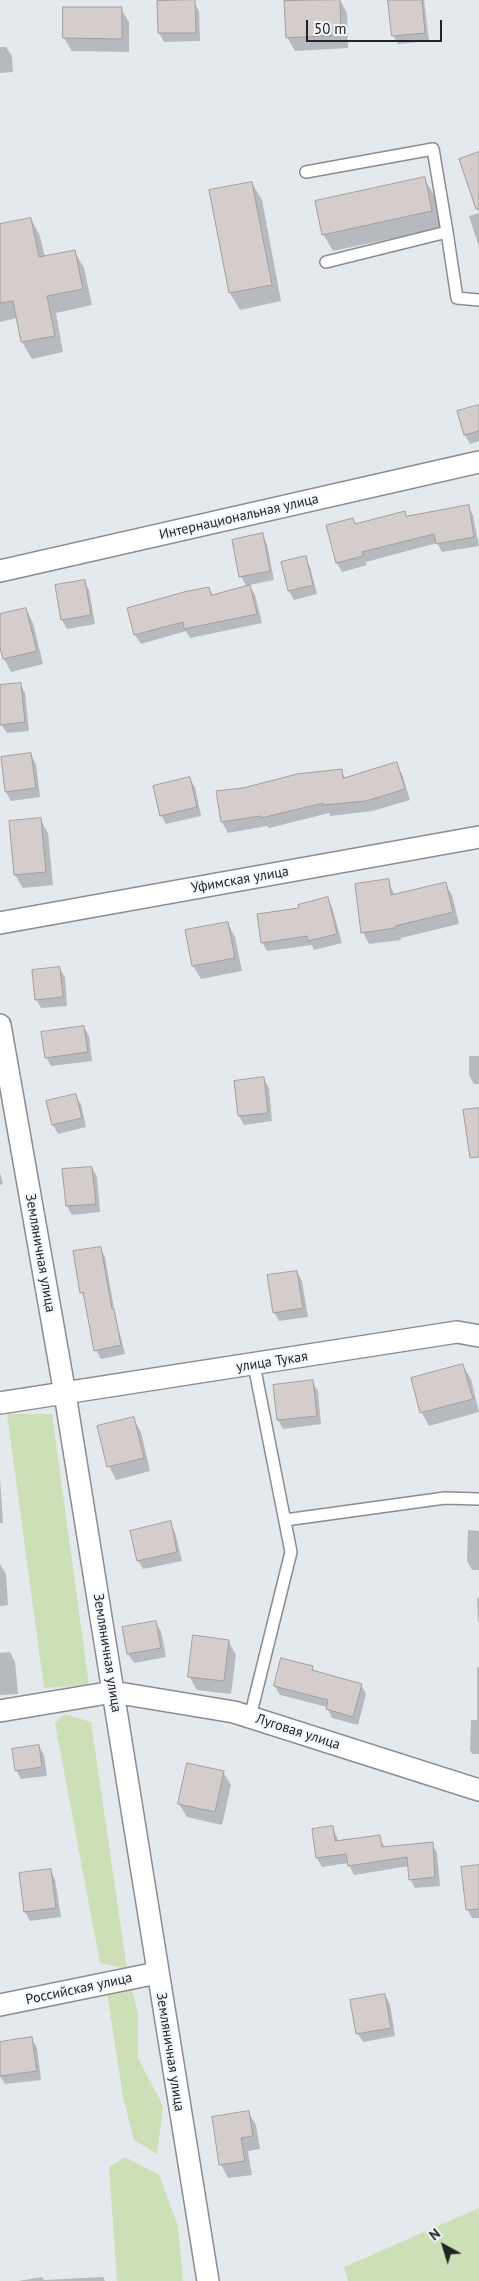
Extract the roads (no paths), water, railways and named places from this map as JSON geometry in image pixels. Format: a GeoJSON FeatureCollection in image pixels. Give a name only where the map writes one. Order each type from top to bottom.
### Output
{"type":"FeatureCollection","features":[{"type":"Feature","properties":{"kind":"street","name":"Интернациональная улица"},"geometry":{"type":"LineString","coordinates":[[0,571],[479,462]]}},
{"type":"Feature","properties":{"kind":"street","name":"Уфимская улица"},"geometry":{"type":"LineString","coordinates":[[0,923],[479,838]]}},
{"type":"Feature","properties":{"kind":"street","name":"Земляничная улица"},"geometry":{"type":"LineString","coordinates":[[0,1025],[65,1394],[208,2281]]}},
{"type":"Feature","properties":{"kind":"street","name":"улица Тукая"},"geometry":{"type":"LineString","coordinates":[[0,1403],[458,1332],[479,1336]]}},
{"type":"Feature","properties":{"kind":"street","name":"Луговая улица"},"geometry":{"type":"LineString","coordinates":[[0,1710],[113,1692],[234,1712],[479,1790]]}},
{"type":"Feature","properties":{"kind":"street","name":"Российская улица"},"geometry":{"type":"LineString","coordinates":[[0,2005],[157,1973]]}},
{"type":"Feature","properties":{"kind":"lane"},"geometry":{"type":"LineString","coordinates":[[306,172],[433,149],[457,298],[479,300]]}},
{"type":"Feature","properties":{"kind":"lane"},"geometry":{"type":"LineString","coordinates":[[326,262],[447,232]]}},
{"type":"Feature","properties":{"kind":"lane"},"geometry":{"type":"LineString","coordinates":[[250,1717],[291,1552],[254,1365]]}},
{"type":"Feature","properties":{"kind":"lane"},"geometry":{"type":"LineString","coordinates":[[285,1520],[445,1498],[479,1499]]}}]}
